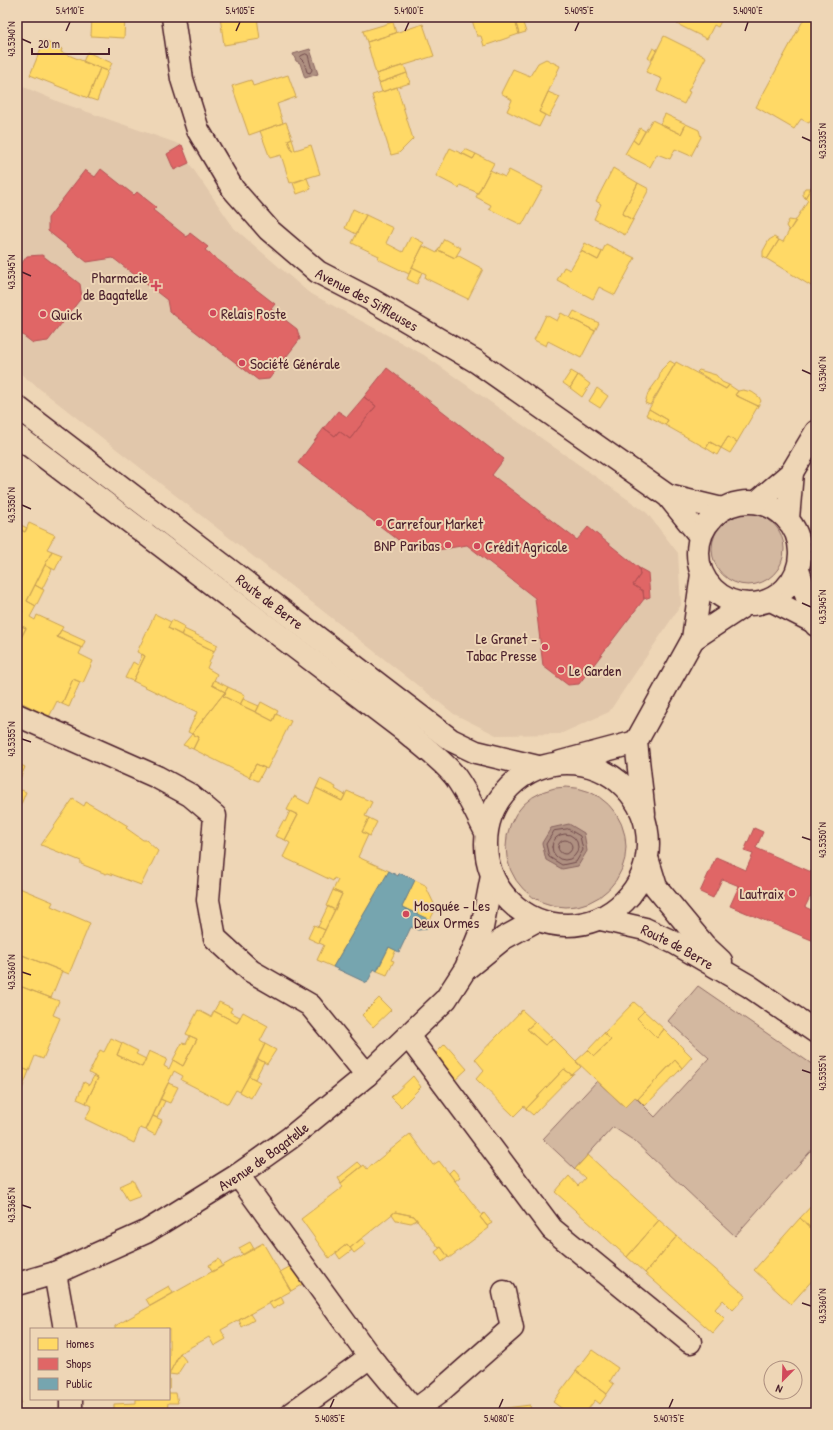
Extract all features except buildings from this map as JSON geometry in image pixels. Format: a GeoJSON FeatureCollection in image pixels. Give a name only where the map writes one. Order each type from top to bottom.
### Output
{"type":"FeatureCollection","features":[{"type":"Feature","properties":{"kind":"street","name":"Avenue des Siffleuses"},"geometry":{"type":"LineString","coordinates":[[173,17],[182,79],[198,130],[233,189],[269,230],[318,272],[370,299],[477,362],[668,496],[700,536]]}},
{"type":"Feature","properties":{"kind":"street","name":"Route de Berre"},"geometry":{"type":"LineString","coordinates":[[17,407],[451,740],[476,752],[538,767]]}},
{"type":"Feature","properties":{"kind":"street"},"geometry":{"type":"LineString","coordinates":[[758,502],[792,472],[816,432]]}},
{"type":"Feature","properties":{"kind":"street","name":"Route de Berre"},"geometry":{"type":"LineString","coordinates":[[17,436],[405,731],[440,761],[453,775],[465,791],[486,832]]}},
{"type":"Feature","properties":{"kind":"street"},"geometry":{"type":"LineString","coordinates":[[788,519],[792,472]]}},
{"type":"Feature","properties":{"kind":"street","name":"Avenue des Siffleuses"},"geometry":{"type":"LineString","coordinates":[[668,496],[722,509]]}},
{"type":"Feature","properties":{"kind":"street"},"geometry":{"type":"LineString","coordinates":[[798,570],[787,588],[771,600],[759,604],[733,602],[720,595],[709,586],[702,574],[698,561],[697,549],[700,536],[709,521],[722,509],[734,504],[758,502],[774,508],[788,519],[797,534],[800,552],[798,570],[815,623]]}},
{"type":"Feature","properties":{"kind":"street"},"geometry":{"type":"LineString","coordinates":[[636,742],[538,767],[513,782],[495,805],[486,832],[486,855],[492,876],[510,903],[537,920],[569,926],[601,919],[622,905],[638,885],[648,861],[649,837],[644,814],[636,742],[693,639],[702,574]]}},
{"type":"Feature","properties":{"kind":"street"},"geometry":{"type":"LineString","coordinates":[[771,600],[815,623]]}},
{"type":"Feature","properties":{"kind":"street"},"geometry":{"type":"LineString","coordinates":[[693,639],[746,604]]}},
{"type":"Feature","properties":{"kind":"street"},"geometry":{"type":"LineString","coordinates":[[17,715],[156,777],[190,795],[215,816],[208,900],[216,938],[251,971],[310,1005],[367,1075]]}},
{"type":"Feature","properties":{"kind":"street"},"geometry":{"type":"LineString","coordinates":[[561,762],[587,764],[611,774],[630,792],[644,814]]}},
{"type":"Feature","properties":{"kind":"street","name":"Route de Berre"},"geometry":{"type":"LineString","coordinates":[[648,861],[656,887],[704,945],[748,986]]}},
{"type":"Feature","properties":{"kind":"street","name":"Avenue de Bagatelle"},"geometry":{"type":"LineString","coordinates":[[17,1284],[55,1273],[146,1232],[238,1174],[290,1138],[367,1075],[446,1000],[466,968],[482,928],[492,876]]}},
{"type":"Feature","properties":{"kind":"street","name":"Route de Berre"},"geometry":{"type":"LineString","coordinates":[[601,919],[649,931],[675,943],[748,986],[816,1032]]}},
{"type":"Feature","properties":{"kind":"street","name":"Avenue de Bagatelle"},"geometry":{"type":"LineString","coordinates":[[466,968],[504,938],[537,920]]}},
{"type":"Feature","properties":{"kind":"street"},"geometry":{"type":"LineString","coordinates":[[408,1036],[552,1229],[690,1342]]}},
{"type":"Feature","properties":{"kind":"street"},"geometry":{"type":"LineString","coordinates":[[238,1174],[370,1357],[413,1412],[437,1394],[512,1328],[504,1292]]}},
{"type":"Feature","properties":{"kind":"street"},"geometry":{"type":"LineString","coordinates":[[55,1273],[65,1328]]}},
{"type":"Feature","properties":{"kind":"street"},"geometry":{"type":"LineString","coordinates":[[292,1413],[370,1357]]}},
{"type":"Feature","properties":{"kind":"street"},"geometry":{"type":"LineString","coordinates":[[71,1400],[71,1413]]}},
{"type":"Feature","properties":{"kind":"shaded area"},"geometry":{"type":"Polygon","coordinates":[[[17,84],[59,102],[182,145],[189,163],[234,228],[308,292],[424,355],[647,513],[678,553],[681,605],[609,712],[560,734],[496,735],[454,714],[17,371],[17,84]]]}},
{"type":"Feature","properties":{"kind":"shaded area"},"geometry":{"type":"Polygon","coordinates":[[[741,513],[755,513],[774,523],[784,542],[784,556],[774,575],[755,585],[741,585],[722,575],[712,556],[712,542],[722,523],[741,513]]]}},
{"type":"Feature","properties":{"kind":"shaded area"},"geometry":{"type":"Polygon","coordinates":[[[566,787],[578,788],[589,792],[599,797],[608,805],[616,814],[621,824],[625,835],[625,859],[621,870],[616,880],[608,889],[599,897],[589,902],[578,906],[566,907],[554,906],[543,902],[533,897],[524,889],[516,880],[511,870],[507,859],[506,847],[507,835],[511,824],[516,814],[524,805],[533,797],[543,792],[554,788],[566,787]]]}},
{"type":"Feature","properties":{"kind":"shaded area"},"geometry":{"type":"Polygon","coordinates":[[[698,986],[816,1067],[816,1145],[735,1236],[633,1140],[613,1127],[575,1169],[543,1139],[597,1081],[625,1107],[635,1097],[655,1117],[709,1058],[668,1021],[698,986]]]}},
{"type":"Feature","properties":{"kind":"water"},"geometry":{"type":"Polygon","coordinates":[[[310,49],[318,74],[305,78],[300,63],[296,61],[293,54],[310,49]]]}},
{"type":"Feature","properties":{"kind":"water"},"geometry":{"type":"Polygon","coordinates":[[[569,824],[584,833],[587,851],[578,866],[562,869],[546,860],[542,843],[551,828],[569,824]]]}},
{"type":"Feature","properties":{"kind":"place","name":"Pharmacie de Bagatelle"},"geometry":{"type":"Point","coordinates":[156,286]}},
{"type":"Feature","properties":{"kind":"place","name":"Relais Poste"},"geometry":{"type":"Point","coordinates":[213,313]}},
{"type":"Feature","properties":{"kind":"place","name":"Quick"},"geometry":{"type":"Point","coordinates":[43,314]}},
{"type":"Feature","properties":{"kind":"place","name":"Société Générale"},"geometry":{"type":"Point","coordinates":[242,363]}},
{"type":"Feature","properties":{"kind":"place","name":"Carrefour Market"},"geometry":{"type":"Point","coordinates":[379,523]}},
{"type":"Feature","properties":{"kind":"place","name":"BNP Paribas"},"geometry":{"type":"Point","coordinates":[448,545]}},
{"type":"Feature","properties":{"kind":"place","name":"Crédit Agricole"},"geometry":{"type":"Point","coordinates":[477,546]}},
{"type":"Feature","properties":{"kind":"place","name":"Le Granet - Tabac Presse"},"geometry":{"type":"Point","coordinates":[545,647]}},
{"type":"Feature","properties":{"kind":"place","name":"Le Garden"},"geometry":{"type":"Point","coordinates":[561,670]}},
{"type":"Feature","properties":{"kind":"place","name":"Lautraix"},"geometry":{"type":"Point","coordinates":[792,893]}},
{"type":"Feature","properties":{"kind":"place","name":"Mosquée - Les Deux Ormes"},"geometry":{"type":"Point","coordinates":[406,914]}}]}
